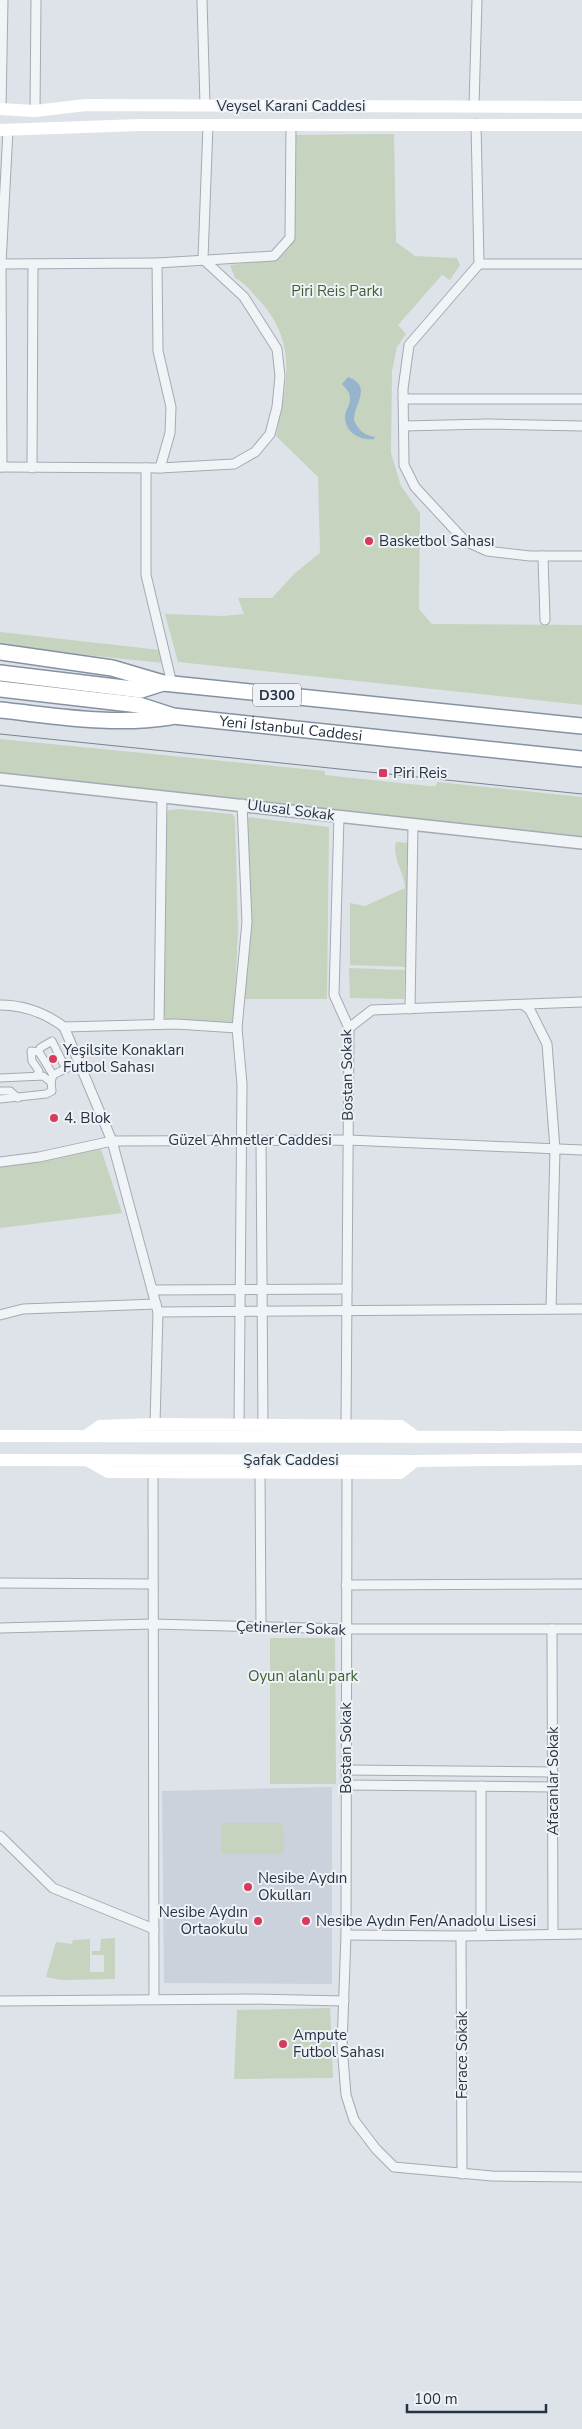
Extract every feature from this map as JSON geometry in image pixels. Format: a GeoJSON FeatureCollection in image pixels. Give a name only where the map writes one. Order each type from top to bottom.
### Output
{"type":"FeatureCollection","features":[{"type":"Feature","properties":{"kind":"highway","name":"D300"},"geometry":{"type":"LineString","coordinates":[[0,652],[112,668],[168,683],[582,726]]}},
{"type":"Feature","properties":{"kind":"highway","name":"D300"},"geometry":{"type":"LineString","coordinates":[[0,673],[141,690],[168,683]]}},
{"type":"Feature","properties":{"kind":"highway","name":"Yeni İstanbul Caddesi"},"geometry":{"type":"LineString","coordinates":[[0,689],[139,705],[173,716],[582,759]]}},
{"type":"Feature","properties":{"kind":"highway","name":"D300"},"geometry":{"type":"LineString","coordinates":[[0,710],[116,722],[142,721],[173,716]]}},
{"type":"Feature","properties":{"kind":"main road","name":"Veysel Karani Caddesi"},"geometry":{"type":"LineString","coordinates":[[0,109],[34,111],[86,106],[582,107]]}},
{"type":"Feature","properties":{"kind":"main road","name":"Veysel Karani Caddesi"},"geometry":{"type":"LineString","coordinates":[[4,130],[208,125],[582,125]]}},
{"type":"Feature","properties":{"kind":"main road"},"geometry":{"type":"LineString","coordinates":[[86,1436],[100,1426],[155,1424],[401,1426],[416,1437]]}},
{"type":"Feature","properties":{"kind":"main road","name":"Şafak Caddesi"},"geometry":{"type":"LineString","coordinates":[[0,1436],[582,1437]]}},
{"type":"Feature","properties":{"kind":"main road"},"geometry":{"type":"LineString","coordinates":[[84,1459],[108,1472],[260,1471],[400,1473],[415,1461]]}},
{"type":"Feature","properties":{"kind":"main road","name":"Şafak Caddesi"},"geometry":{"type":"LineString","coordinates":[[0,1460],[415,1461],[582,1459]]}},
{"type":"Feature","properties":{"kind":"street"},"geometry":{"type":"LineString","coordinates":[[0,109],[3,0]]}},
{"type":"Feature","properties":{"kind":"street"},"geometry":{"type":"LineString","coordinates":[[34,111],[36,0]]}},
{"type":"Feature","properties":{"kind":"street"},"geometry":{"type":"LineString","coordinates":[[202,0],[205,106]]}},
{"type":"Feature","properties":{"kind":"street"},"geometry":{"type":"LineString","coordinates":[[474,106],[477,0]]}},
{"type":"Feature","properties":{"kind":"street"},"geometry":{"type":"LineString","coordinates":[[476,124],[479,264],[409,345],[403,399],[404,465],[415,487],[465,541],[487,550],[543,556],[582,556]]}},
{"type":"Feature","properties":{"kind":"street"},"geometry":{"type":"LineString","coordinates":[[4,130],[1,264],[1,468],[160,468],[234,464],[255,452],[270,434],[278,407],[280,376],[278,349],[244,297],[203,259],[208,125]]}},
{"type":"Feature","properties":{"kind":"street"},"geometry":{"type":"LineString","coordinates":[[1,264],[157,263],[274,256],[290,238],[290,125]]}},
{"type":"Feature","properties":{"kind":"street"},"geometry":{"type":"LineString","coordinates":[[157,263],[158,351],[171,407],[170,432],[160,468]]}},
{"type":"Feature","properties":{"kind":"street"},"geometry":{"type":"LineString","coordinates":[[32,468],[33,264]]}},
{"type":"Feature","properties":{"kind":"street"},"geometry":{"type":"LineString","coordinates":[[479,264],[582,264]]}},
{"type":"Feature","properties":{"kind":"street"},"geometry":{"type":"LineString","coordinates":[[403,399],[582,399]]}},
{"type":"Feature","properties":{"kind":"street"},"geometry":{"type":"LineString","coordinates":[[404,426],[488,424],[582,426]]}},
{"type":"Feature","properties":{"kind":"street"},"geometry":{"type":"LineString","coordinates":[[146,468],[146,575],[168,683]]}},
{"type":"Feature","properties":{"kind":"street"},"geometry":{"type":"LineString","coordinates":[[543,556],[545,620]]}},
{"type":"Feature","properties":{"kind":"street","name":"Ulusal Sokak"},"geometry":{"type":"LineString","coordinates":[[0,779],[242,804],[582,843]]}},
{"type":"Feature","properties":{"kind":"street"},"geometry":{"type":"LineString","coordinates":[[159,1024],[162,797]]}},
{"type":"Feature","properties":{"kind":"street"},"geometry":{"type":"LineString","coordinates":[[239,1425],[240,1140],[242,1084],[237,1028],[247,922],[242,804]]}},
{"type":"Feature","properties":{"kind":"street","name":"Bostan Sokak"},"geometry":{"type":"LineString","coordinates":[[339,816],[334,995],[349,1028],[346,1426]]}},
{"type":"Feature","properties":{"kind":"street"},"geometry":{"type":"LineString","coordinates":[[410,1009],[413,824]]}},
{"type":"Feature","properties":{"kind":"street"},"geometry":{"type":"LineString","coordinates":[[349,1028],[372,1010],[582,1002]]}},
{"type":"Feature","properties":{"kind":"street"},"geometry":{"type":"LineString","coordinates":[[0,1005],[17,1005],[48,1015],[64,1027],[112,1141],[157,1308],[155,1424]]}},
{"type":"Feature","properties":{"kind":"street"},"geometry":{"type":"LineString","coordinates":[[524,1005],[530,1010],[547,1044],[555,1149],[551,1309]]}},
{"type":"Feature","properties":{"kind":"street"},"geometry":{"type":"LineString","coordinates":[[64,1027],[159,1024],[237,1028]]}},
{"type":"Feature","properties":{"kind":"street"},"geometry":{"type":"LineString","coordinates":[[39,1052],[40,1048],[52,1041],[67,1068],[52,1079]]}},
{"type":"Feature","properties":{"kind":"street"},"geometry":{"type":"LineString","coordinates":[[36,1076],[39,1071],[32,1061],[32,1051],[39,1052]]}},
{"type":"Feature","properties":{"kind":"street"},"geometry":{"type":"LineString","coordinates":[[0,1099],[46,1094],[52,1091],[52,1079],[39,1052]]}},
{"type":"Feature","properties":{"kind":"street"},"geometry":{"type":"LineString","coordinates":[[18,1098],[10,1091],[0,1091],[2,1078],[43,1076],[52,1079]]}},
{"type":"Feature","properties":{"kind":"street"},"geometry":{"type":"LineString","coordinates":[[261,1140],[264,1425]]}},
{"type":"Feature","properties":{"kind":"street","name":"Güzel Ahmetler Caddesi"},"geometry":{"type":"LineString","coordinates":[[0,1162],[38,1157],[112,1141],[348,1140],[582,1150]]}},
{"type":"Feature","properties":{"kind":"street"},"geometry":{"type":"LineString","coordinates":[[152,1290],[347,1289]]}},
{"type":"Feature","properties":{"kind":"street"},"geometry":{"type":"LineString","coordinates":[[0,1315],[22,1309],[582,1309]]}},
{"type":"Feature","properties":{"kind":"street"},"geometry":{"type":"LineString","coordinates":[[153,1471],[154,1999]]}},
{"type":"Feature","properties":{"kind":"street"},"geometry":{"type":"LineString","coordinates":[[260,1471],[261,1627]]}},
{"type":"Feature","properties":{"kind":"street","name":"Bostan Sokak"},"geometry":{"type":"LineString","coordinates":[[347,1472],[346,1935],[342,2046],[346,2095],[354,2120],[376,2149],[394,2167],[462,2174],[582,2177]]}},
{"type":"Feature","properties":{"kind":"street"},"geometry":{"type":"LineString","coordinates":[[0,1583],[153,1584]]}},
{"type":"Feature","properties":{"kind":"street"},"geometry":{"type":"LineString","coordinates":[[346,1585],[582,1584]]}},
{"type":"Feature","properties":{"kind":"street","name":"Çetinerler Sokak"},"geometry":{"type":"LineString","coordinates":[[0,1628],[153,1624],[346,1629],[582,1629]]}},
{"type":"Feature","properties":{"kind":"street","name":"Afacanlar Sokak"},"geometry":{"type":"LineString","coordinates":[[552,1629],[553,1933]]}},
{"type":"Feature","properties":{"kind":"street"},"geometry":{"type":"LineString","coordinates":[[346,1770],[553,1772]]}},
{"type":"Feature","properties":{"kind":"street"},"geometry":{"type":"LineString","coordinates":[[346,1785],[553,1787]]}},
{"type":"Feature","properties":{"kind":"street"},"geometry":{"type":"LineString","coordinates":[[481,1786],[482,1935]]}},
{"type":"Feature","properties":{"kind":"street"},"geometry":{"type":"LineString","coordinates":[[0,1836],[53,1888],[154,1929]]}},
{"type":"Feature","properties":{"kind":"street"},"geometry":{"type":"LineString","coordinates":[[346,1935],[582,1934]]}},
{"type":"Feature","properties":{"kind":"street","name":"Ferace Sokak"},"geometry":{"type":"LineString","coordinates":[[461,1936],[462,2174]]}},
{"type":"Feature","properties":{"kind":"street"},"geometry":{"type":"LineString","coordinates":[[0,2001],[154,1999],[344,2001]]}},
{"type":"Feature","properties":{"kind":"shaded area","name":"Nesibe Aydın Okulları"},"geometry":{"type":"Polygon","coordinates":[[[332,1787],[332,1984],[164,1983],[162,1791],[332,1787]]]}},
{"type":"Feature","properties":{"kind":"green space","name":"Piri Reis Parkı"},"geometry":{"type":"Polygon","coordinates":[[[394,134],[396,242],[415,256],[457,258],[460,265],[450,280],[442,275],[398,325],[406,334],[397,347],[392,371],[391,453],[401,486],[420,513],[419,609],[432,624],[582,625],[582,705],[178,662],[165,614],[223,616],[244,614],[238,598],[272,598],[295,573],[320,553],[318,477],[276,436],[286,382],[285,350],[280,333],[272,317],[260,301],[246,285],[235,278],[230,265],[270,260],[291,239],[289,135],[394,134]]]}},
{"type":"Feature","properties":{"kind":"green space"},"geometry":{"type":"Polygon","coordinates":[[[0,632],[160,650],[163,663],[0,646],[0,632]]]}},
{"type":"Feature","properties":{"kind":"green space"},"geometry":{"type":"Polygon","coordinates":[[[0,739],[325,771],[325,775],[429,786],[436,786],[437,782],[582,797],[582,836],[0,775],[0,739]]]}},
{"type":"Feature","properties":{"kind":"green space"},"geometry":{"type":"Polygon","coordinates":[[[179,809],[232,814],[235,818],[238,930],[234,1020],[229,1025],[167,1022],[164,1015],[166,815],[169,810],[179,809]]]}},
{"type":"Feature","properties":{"kind":"green space"},"geometry":{"type":"Polygon","coordinates":[[[249,817],[329,827],[327,999],[244,999],[247,886],[244,824],[249,817]]]}},
{"type":"Feature","properties":{"kind":"green space"},"geometry":{"type":"Polygon","coordinates":[[[396,842],[411,843],[408,967],[350,965],[350,903],[365,906],[405,888],[397,860],[396,842]]]}},
{"type":"Feature","properties":{"kind":"green space"},"geometry":{"type":"Polygon","coordinates":[[[349,968],[405,970],[404,999],[350,998],[349,968]]]}},
{"type":"Feature","properties":{"kind":"green space"},"geometry":{"type":"Polygon","coordinates":[[[101,1149],[122,1213],[0,1228],[0,1162],[101,1149]]]}},
{"type":"Feature","properties":{"kind":"green space","name":"Oyun alanlı park"},"geometry":{"type":"Polygon","coordinates":[[[270,1638],[335,1638],[336,1784],[270,1784],[270,1638]]]}},
{"type":"Feature","properties":{"kind":"green space"},"geometry":{"type":"Polygon","coordinates":[[[221,1823],[283,1823],[284,1854],[221,1854],[221,1823]]]}},
{"type":"Feature","properties":{"kind":"green space"},"geometry":{"type":"Polygon","coordinates":[[[115,1938],[115,1979],[61,1980],[46,1977],[56,1942],[72,1944],[73,1940],[90,1939],[90,1972],[104,1972],[104,1955],[92,1955],[92,1951],[100,1951],[101,1939],[115,1938]]]}},
{"type":"Feature","properties":{"kind":"green space","name":"Ampute Futbol Sahası"},"geometry":{"type":"Polygon","coordinates":[[[330,2008],[333,2078],[234,2079],[237,2010],[330,2008]]]}},
{"type":"Feature","properties":{"kind":"water"},"geometry":{"type":"Polygon","coordinates":[[[348,377],[359,385],[361,390],[354,420],[360,430],[365,434],[375,437],[374,439],[359,437],[350,431],[348,427],[345,417],[350,403],[350,395],[342,384],[348,377]]]}},
{"type":"Feature","properties":{"kind":"tram line"},"geometry":{"type":"LineString","coordinates":[[0,734],[582,794]]}},
{"type":"Feature","properties":{"kind":"place","name":"Basketbol Sahası"},"geometry":{"type":"Point","coordinates":[369,541]}},
{"type":"Feature","properties":{"kind":"place","name":"Piri Reis"},"geometry":{"type":"Point","coordinates":[383,773]}},
{"type":"Feature","properties":{"kind":"place","name":"Yeşilsite Konakları Futbol Sahası"},"geometry":{"type":"Point","coordinates":[53,1059]}},
{"type":"Feature","properties":{"kind":"place","name":"4. Blok"},"geometry":{"type":"Point","coordinates":[54,1118]}},
{"type":"Feature","properties":{"kind":"place","name":"Nesibe Aydın Okulları"},"geometry":{"type":"Point","coordinates":[248,1887]}},
{"type":"Feature","properties":{"kind":"place","name":"Nesibe Aydın Ortaokulu"},"geometry":{"type":"Point","coordinates":[258,1921]}},
{"type":"Feature","properties":{"kind":"place","name":"Nesibe Aydın Fen/Anadolu Lisesi"},"geometry":{"type":"Point","coordinates":[306,1921]}},
{"type":"Feature","properties":{"kind":"place","name":"Ampute Futbol Sahası"},"geometry":{"type":"Point","coordinates":[283,2044]}}]}
